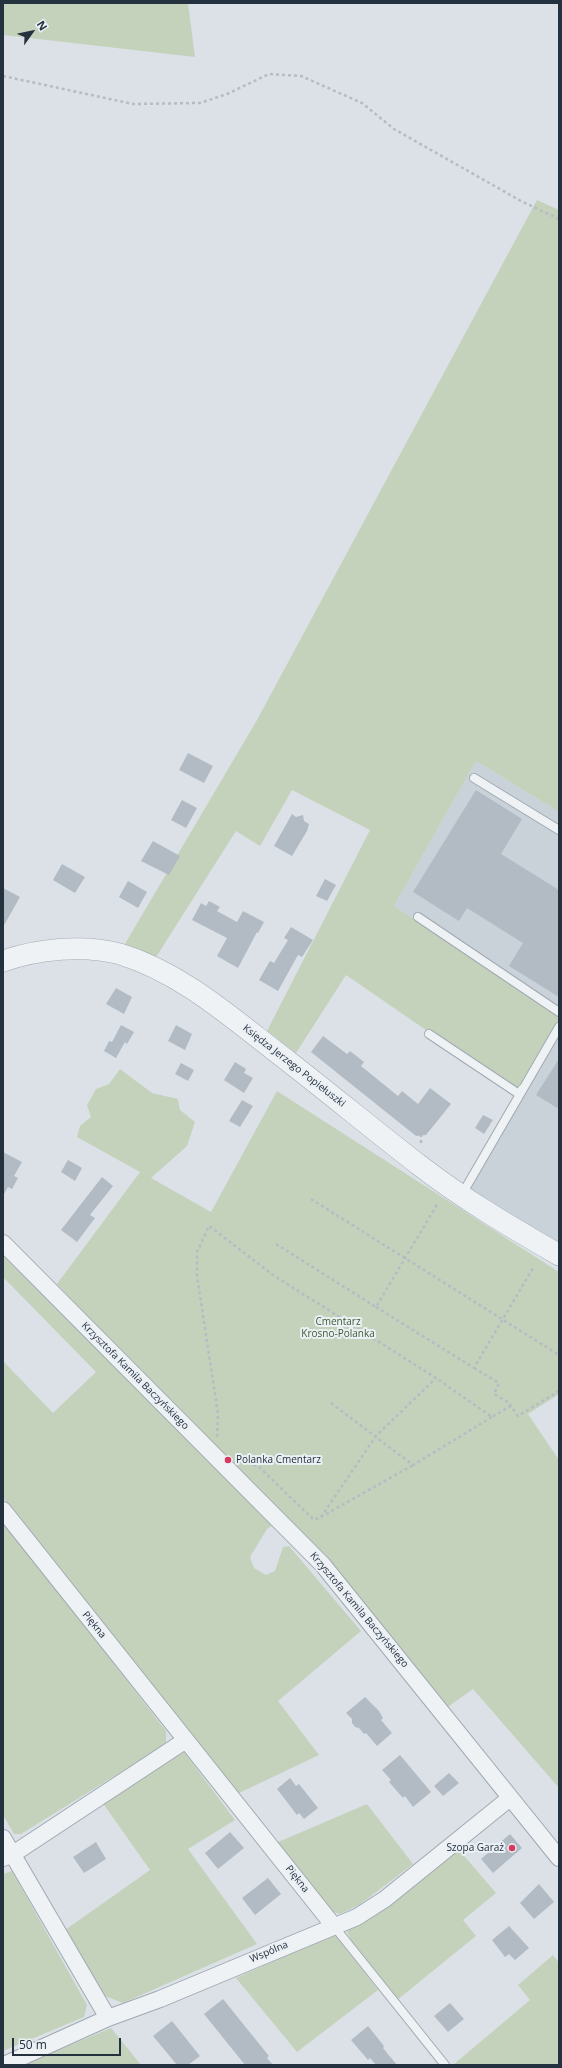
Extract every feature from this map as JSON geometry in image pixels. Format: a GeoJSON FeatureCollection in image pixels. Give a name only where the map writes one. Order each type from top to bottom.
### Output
{"type":"FeatureCollection","features":[{"type":"Feature","properties":{"kind":"street","name":"Księdza Jerzego Popiełuszki"},"geometry":{"type":"LineString","coordinates":[[3,961],[19,955],[59,950],[105,951],[151,966],[174,976],[262,1041],[460,1196],[559,1255]]}},
{"type":"Feature","properties":{"kind":"street","name":"Krzysztofa Kamila Baczyńskiego"},"geometry":{"type":"LineString","coordinates":[[3,1243],[323,1565],[457,1729],[510,1798],[559,1858]]}},
{"type":"Feature","properties":{"kind":"street","name":"Piękna"},"geometry":{"type":"LineString","coordinates":[[3,1510],[333,1925]]}},
{"type":"Feature","properties":{"kind":"street"},"geometry":{"type":"LineString","coordinates":[[8,1856],[186,1740]]}},
{"type":"Feature","properties":{"kind":"street","name":"Wspólna"},"geometry":{"type":"LineString","coordinates":[[4,2065],[108,2018],[160,1999],[333,1925],[357,1917],[385,1899],[510,1798]]}},
{"type":"Feature","properties":{"kind":"street"},"geometry":{"type":"LineString","coordinates":[[3,1838],[8,1856],[108,2018]]}},
{"type":"Feature","properties":{"kind":"lane"},"geometry":{"type":"LineString","coordinates":[[474,778],[559,830]]}},
{"type":"Feature","properties":{"kind":"lane"},"geometry":{"type":"LineString","coordinates":[[418,917],[559,1012]]}},
{"type":"Feature","properties":{"kind":"lane"},"geometry":{"type":"LineString","coordinates":[[460,1196],[559,1026]]}},
{"type":"Feature","properties":{"kind":"lane"},"geometry":{"type":"LineString","coordinates":[[429,1034],[519,1094]]}},
{"type":"Feature","properties":{"kind":"lane"},"geometry":{"type":"LineString","coordinates":[[333,1925],[445,2065]]}},
{"type":"Feature","properties":{"kind":"path"},"geometry":{"type":"LineString","coordinates":[[3,76],[133,104],[200,102],[228,94],[269,74],[301,76],[362,103],[394,129],[521,201],[559,219]]}},
{"type":"Feature","properties":{"kind":"path"},"geometry":{"type":"LineString","coordinates":[[421,1134],[421,1141]]}},
{"type":"Feature","properties":{"kind":"path"},"geometry":{"type":"LineString","coordinates":[[311,1199],[559,1355]]}},
{"type":"Feature","properties":{"kind":"path"},"geometry":{"type":"LineString","coordinates":[[376,1307],[438,1203]]}},
{"type":"Feature","properties":{"kind":"path"},"geometry":{"type":"LineString","coordinates":[[216,1440],[218,1414],[197,1276],[197,1252],[209,1226],[273,1275],[436,1378],[492,1417]]}},
{"type":"Feature","properties":{"kind":"path"},"geometry":{"type":"LineString","coordinates":[[276,1244],[499,1383],[494,1394],[511,1406],[518,1416],[559,1390]]}},
{"type":"Feature","properties":{"kind":"path"},"geometry":{"type":"LineString","coordinates":[[474,1368],[533,1268]]}},
{"type":"Feature","properties":{"kind":"path"},"geometry":{"type":"LineString","coordinates":[[321,1517],[376,1436],[436,1378]]}},
{"type":"Feature","properties":{"kind":"path"},"geometry":{"type":"LineString","coordinates":[[331,1403],[413,1465]]}},
{"type":"Feature","properties":{"kind":"path"},"geometry":{"type":"LineString","coordinates":[[239,1460],[258,1466],[314,1520],[413,1465],[511,1406]]}},
{"type":"Feature","properties":{"kind":"shaded area"},"geometry":{"type":"Polygon","coordinates":[[[476,761],[559,812],[559,1012],[394,906],[476,761]]]}},
{"type":"Feature","properties":{"kind":"shaded area"},"geometry":{"type":"Polygon","coordinates":[[[559,1024],[559,1249],[461,1196],[559,1024]]]}},
{"type":"Feature","properties":{"kind":"green space"},"geometry":{"type":"Polygon","coordinates":[[[3,3],[188,3],[195,57],[3,35],[3,3]]]}},
{"type":"Feature","properties":{"kind":"green space"},"geometry":{"type":"Polygon","coordinates":[[[537,200],[559,210],[559,812],[476,761],[394,906],[559,1012],[559,1024],[519,1094],[346,975],[296,1053],[267,1031],[370,830],[292,790],[260,846],[236,831],[151,965],[119,954],[257,720],[537,200]]]}},
{"type":"Feature","properties":{"kind":"green space","name":"Cmentarz Krosno-Polanka"},"geometry":{"type":"Polygon","coordinates":[[[120,1069],[152,1093],[178,1099],[180,1110],[195,1122],[187,1146],[151,1178],[211,1212],[277,1091],[559,1272],[559,1394],[528,1414],[559,1460],[559,1788],[473,1689],[442,1711],[323,1565],[130,1363],[57,1284],[140,1172],[77,1137],[80,1126],[91,1117],[87,1105],[96,1089],[109,1084],[120,1069]]]}},
{"type":"Feature","properties":{"kind":"green space"},"geometry":{"type":"Polygon","coordinates":[[[3,1256],[273,1525],[267,1529],[250,1557],[254,1568],[266,1575],[275,1571],[283,1547],[289,1546],[361,1631],[278,1701],[319,1755],[237,1794],[3,1498],[3,1361],[53,1413],[96,1372],[3,1277],[3,1256]]]}},
{"type":"Feature","properties":{"kind":"green space"},"geometry":{"type":"Polygon","coordinates":[[[3,1521],[166,1731],[166,1744],[21,1834],[14,1834],[3,1815],[3,1521]]]}},
{"type":"Feature","properties":{"kind":"green space"},"geometry":{"type":"Polygon","coordinates":[[[184,1752],[235,1820],[188,1849],[257,1944],[123,2003],[105,1996],[65,1930],[150,1870],[102,1802],[184,1752]]]}},
{"type":"Feature","properties":{"kind":"green space"},"geometry":{"type":"Polygon","coordinates":[[[367,1804],[413,1864],[359,1905],[340,1914],[331,1911],[276,1843],[367,1804]]]}},
{"type":"Feature","properties":{"kind":"green space"},"geometry":{"type":"Polygon","coordinates":[[[459,1850],[496,1893],[463,1920],[476,1936],[397,2000],[352,1943],[346,1929],[373,1917],[405,1894],[459,1850]]]}},
{"type":"Feature","properties":{"kind":"green space"},"geometry":{"type":"Polygon","coordinates":[[[12,1871],[87,2005],[84,2017],[3,2051],[3,1874],[12,1871]]]}},
{"type":"Feature","properties":{"kind":"green space"},"geometry":{"type":"Polygon","coordinates":[[[335,1934],[378,1990],[297,2052],[236,1978],[335,1934]]]}},
{"type":"Feature","properties":{"kind":"green space"},"geometry":{"type":"Polygon","coordinates":[[[553,1955],[559,1963],[559,2065],[453,2065],[530,2000],[518,1985],[553,1955]]]}},
{"type":"Feature","properties":{"kind":"green space"},"geometry":{"type":"Polygon","coordinates":[[[111,2028],[141,2065],[22,2065],[111,2028]]]}},
{"type":"Feature","properties":{"kind":"building"},"geometry":{"type":"Polygon","coordinates":[[[188,753],[213,766],[204,783],[179,770],[188,753]]]}},
{"type":"Feature","properties":{"kind":"building"},"geometry":{"type":"Polygon","coordinates":[[[476,790],[522,819],[501,854],[559,890],[559,997],[509,966],[523,943],[467,908],[459,921],[413,892],[476,790]]]}},
{"type":"Feature","properties":{"kind":"building"},"geometry":{"type":"Polygon","coordinates":[[[182,800],[197,808],[186,828],[171,820],[182,800]]]}},
{"type":"Feature","properties":{"kind":"building"},"geometry":{"type":"Polygon","coordinates":[[[292,814],[296,817],[303,815],[304,821],[309,824],[307,831],[292,856],[274,846],[292,814]]]}},
{"type":"Feature","properties":{"kind":"building"},"geometry":{"type":"Polygon","coordinates":[[[153,841],[180,856],[169,875],[141,861],[153,841]]]}},
{"type":"Feature","properties":{"kind":"building"},"geometry":{"type":"Polygon","coordinates":[[[62,864],[85,877],[75,893],[53,880],[62,864]]]}},
{"type":"Feature","properties":{"kind":"building"},"geometry":{"type":"Polygon","coordinates":[[[325,879],[336,885],[327,901],[316,896],[325,879]]]}},
{"type":"Feature","properties":{"kind":"building"},"geometry":{"type":"Polygon","coordinates":[[[128,881],[147,892],[138,908],[119,897],[128,881]]]}},
{"type":"Feature","properties":{"kind":"building"},"geometry":{"type":"Polygon","coordinates":[[[3,888],[20,897],[3,927],[3,888]]]}},
{"type":"Feature","properties":{"kind":"building"},"geometry":{"type":"Polygon","coordinates":[[[209,901],[220,907],[217,911],[237,922],[243,911],[264,922],[238,968],[217,956],[227,938],[192,920],[201,903],[206,906],[209,901]]]}},
{"type":"Feature","properties":{"kind":"building"},"geometry":{"type":"Polygon","coordinates":[[[291,927],[313,940],[302,957],[298,955],[278,991],[259,980],[270,961],[274,963],[288,940],[284,938],[291,927]]]}},
{"type":"Feature","properties":{"kind":"building"},"geometry":{"type":"Polygon","coordinates":[[[116,988],[132,997],[124,1014],[106,1004],[116,988]]]}},
{"type":"Feature","properties":{"kind":"building"},"geometry":{"type":"Polygon","coordinates":[[[121,1025],[134,1032],[127,1044],[125,1042],[116,1058],[104,1051],[109,1041],[112,1042],[121,1025]]]}},
{"type":"Feature","properties":{"kind":"building"},"geometry":{"type":"Polygon","coordinates":[[[176,1025],[192,1034],[185,1050],[168,1041],[176,1025]]]}},
{"type":"Feature","properties":{"kind":"building"},"geometry":{"type":"Polygon","coordinates":[[[323,1036],[347,1054],[350,1051],[364,1062],[361,1066],[398,1096],[402,1091],[418,1104],[430,1088],[451,1104],[426,1135],[416,1136],[311,1052],[323,1036]]]}},
{"type":"Feature","properties":{"kind":"building"},"geometry":{"type":"Polygon","coordinates":[[[559,1059],[559,1109],[536,1095],[559,1059]]]}},
{"type":"Feature","properties":{"kind":"building"},"geometry":{"type":"Polygon","coordinates":[[[235,1062],[246,1069],[244,1073],[253,1078],[244,1093],[224,1080],[235,1062]]]}},
{"type":"Feature","properties":{"kind":"building"},"geometry":{"type":"Polygon","coordinates":[[[181,1063],[194,1070],[188,1081],[175,1074],[181,1063]]]}},
{"type":"Feature","properties":{"kind":"building"},"geometry":{"type":"Polygon","coordinates":[[[242,1100],[253,1106],[240,1127],[229,1121],[242,1100]]]}},
{"type":"Feature","properties":{"kind":"building"},"geometry":{"type":"Polygon","coordinates":[[[483,1115],[493,1120],[484,1134],[475,1128],[483,1115]]]}},
{"type":"Feature","properties":{"kind":"building"},"geometry":{"type":"Polygon","coordinates":[[[3,1152],[22,1162],[14,1176],[18,1178],[12,1189],[8,1187],[3,1196],[3,1152]]]}},
{"type":"Feature","properties":{"kind":"building"},"geometry":{"type":"Polygon","coordinates":[[[68,1160],[82,1168],[75,1181],[61,1172],[68,1160]]]}},
{"type":"Feature","properties":{"kind":"building"},"geometry":{"type":"Polygon","coordinates":[[[102,1177],[113,1186],[90,1215],[95,1218],[77,1242],[61,1230],[102,1177]]]}},
{"type":"Feature","properties":{"kind":"building"},"geometry":{"type":"Polygon","coordinates":[[[365,1697],[379,1711],[383,1718],[381,1720],[392,1733],[377,1746],[366,1733],[364,1734],[359,1728],[355,1727],[352,1723],[352,1719],[346,1713],[365,1697]]]}},
{"type":"Feature","properties":{"kind":"building"},"geometry":{"type":"Polygon","coordinates":[[[400,1755],[431,1792],[413,1807],[405,1796],[403,1798],[389,1782],[391,1780],[382,1770],[400,1755]]]}},
{"type":"Feature","properties":{"kind":"building"},"geometry":{"type":"Polygon","coordinates":[[[449,1773],[459,1783],[443,1796],[434,1786],[449,1773]]]}},
{"type":"Feature","properties":{"kind":"building"},"geometry":{"type":"Polygon","coordinates":[[[290,1778],[296,1786],[299,1784],[318,1808],[304,1819],[299,1813],[297,1815],[277,1789],[290,1778]]]}},
{"type":"Feature","properties":{"kind":"building"},"geometry":{"type":"Polygon","coordinates":[[[230,1832],[244,1848],[218,1869],[205,1853],[230,1832]]]}},
{"type":"Feature","properties":{"kind":"building"},"geometry":{"type":"Polygon","coordinates":[[[510,1834],[522,1848],[493,1873],[481,1859],[510,1834]]]}},
{"type":"Feature","properties":{"kind":"building"},"geometry":{"type":"Polygon","coordinates":[[[96,1842],[106,1859],[84,1873],[73,1857],[96,1842]]]}},
{"type":"Feature","properties":{"kind":"building"},"geometry":{"type":"Polygon","coordinates":[[[268,1878],[281,1894],[255,1915],[242,1898],[268,1878]]]}},
{"type":"Feature","properties":{"kind":"building"},"geometry":{"type":"Polygon","coordinates":[[[539,1884],[554,1902],[534,1919],[520,1903],[539,1884]]]}},
{"type":"Feature","properties":{"kind":"building"},"geometry":{"type":"Polygon","coordinates":[[[509,1926],[529,1948],[515,1960],[509,1954],[505,1957],[492,1940],[509,1926]]]}},
{"type":"Feature","properties":{"kind":"building"},"geometry":{"type":"Polygon","coordinates":[[[223,1999],[269,2056],[267,2058],[273,2065],[245,2065],[204,2014],[223,1999]]]}},
{"type":"Feature","properties":{"kind":"building"},"geometry":{"type":"Polygon","coordinates":[[[450,2003],[464,2019],[448,2032],[434,2016],[450,2003]]]}},
{"type":"Feature","properties":{"kind":"building"},"geometry":{"type":"Polygon","coordinates":[[[172,2021],[200,2056],[188,2065],[177,2065],[153,2036],[172,2021]]]}},
{"type":"Feature","properties":{"kind":"building"},"geometry":{"type":"Polygon","coordinates":[[[368,2026],[397,2065],[376,2065],[370,2058],[368,2060],[351,2040],[368,2026]]]}},
{"type":"Feature","properties":{"kind":"place","name":"Polanka Cmentarz"},"geometry":{"type":"Point","coordinates":[228,1460]}},
{"type":"Feature","properties":{"kind":"place","name":"Szopa Garaż"},"geometry":{"type":"Point","coordinates":[512,1848]}}]}
